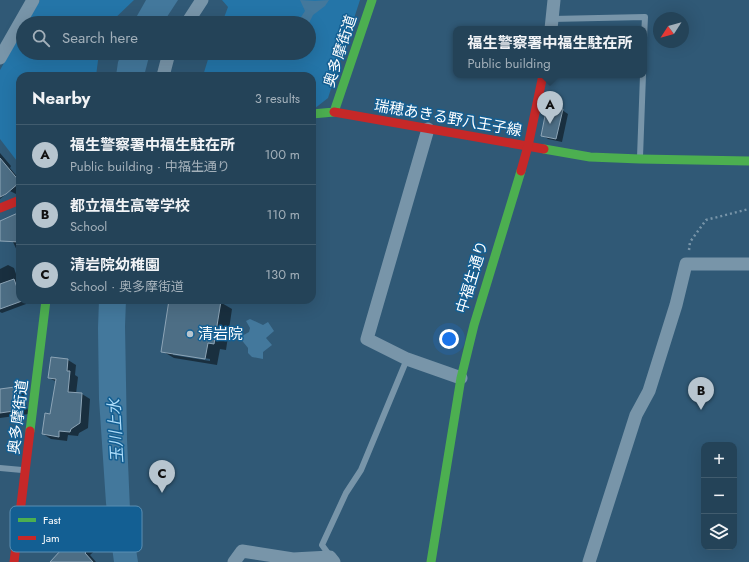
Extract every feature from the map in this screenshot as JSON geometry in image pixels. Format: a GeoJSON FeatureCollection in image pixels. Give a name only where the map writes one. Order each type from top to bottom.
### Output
{"type":"FeatureCollection","features":[{"type":"Feature","properties":{"kind":"main road","name":"奥多摩街道"},"geometry":{"type":"LineString","coordinates":[[316,114],[334,112],[372,0]]}},
{"type":"Feature","properties":{"kind":"main road","name":"中福生通り"},"geometry":{"type":"LineString","coordinates":[[431,562],[461,378],[474,325],[528,146],[542,78]]}},
{"type":"Feature","properties":{"kind":"main road","name":"瑞穂あきる野八王子線"},"geometry":{"type":"LineString","coordinates":[[334,112],[590,157],[749,160]]}},
{"type":"Feature","properties":{"kind":"main road"},"geometry":{"type":"LineString","coordinates":[[0,208],[16,202]]}},
{"type":"Feature","properties":{"kind":"main road","name":"奥多摩街道"},"geometry":{"type":"LineString","coordinates":[[21,506],[46,304]]}},
{"type":"Feature","properties":{"kind":"main road","name":"奥多摩街道"},"geometry":{"type":"LineString","coordinates":[[14,562],[15,552]]}},
{"type":"Feature","properties":{"kind":"street"},"geometry":{"type":"LineString","coordinates":[[24,16],[33,0]]}},
{"type":"Feature","properties":{"kind":"street"},"geometry":{"type":"LineString","coordinates":[[192,16],[202,0]]}},
{"type":"Feature","properties":{"kind":"street"},"geometry":{"type":"LineString","coordinates":[[551,24],[554,0]]}},
{"type":"Feature","properties":{"kind":"street"},"geometry":{"type":"LineString","coordinates":[[0,58],[16,30]]}},
{"type":"Feature","properties":{"kind":"street"},"geometry":{"type":"LineString","coordinates":[[164,72],[167,60]]}},
{"type":"Feature","properties":{"kind":"street"},"geometry":{"type":"LineString","coordinates":[[428,129],[367,339],[407,359],[461,378]]}},
{"type":"Feature","properties":{"kind":"street"},"geometry":{"type":"LineString","coordinates":[[588,562],[636,415],[651,384],[676,305],[686,264],[749,264]]}},
{"type":"Feature","properties":{"kind":"street"},"geometry":{"type":"LineString","coordinates":[[234,562],[242,551],[293,558],[332,560]]}},
{"type":"Feature","properties":{"kind":"lane"},"geometry":{"type":"LineString","coordinates":[[551,24],[645,17],[645,26]]}},
{"type":"Feature","properties":{"kind":"lane"},"geometry":{"type":"LineString","coordinates":[[640,159],[643,78]]}},
{"type":"Feature","properties":{"kind":"lane"},"geometry":{"type":"LineString","coordinates":[[332,560],[322,545],[346,493],[361,470],[407,359]]}},
{"type":"Feature","properties":{"kind":"lane"},"geometry":{"type":"LineString","coordinates":[[0,468],[25,471]]}},
{"type":"Feature","properties":{"kind":"path"},"geometry":{"type":"LineString","coordinates":[[686,264],[690,242],[706,220],[749,209]]}},
{"type":"Feature","properties":{"kind":"shaded area"},"geometry":{"type":"Polygon","coordinates":[[[40,0],[134,0],[117,16],[31,16],[40,0]]]}},
{"type":"Feature","properties":{"kind":"shaded area"},"geometry":{"type":"Polygon","coordinates":[[[222,0],[360,0],[328,98],[316,107],[316,72],[204,72],[208,60],[316,60],[316,16],[225,16],[228,7],[222,0]]]}},
{"type":"Feature","properties":{"kind":"shaded area"},"geometry":{"type":"Polygon","coordinates":[[[16,42],[16,60],[98,60],[97,72],[16,72],[16,160],[0,139],[0,70],[16,42]]]}},
{"type":"Feature","properties":{"kind":"water"},"geometry":{"type":"Polygon","coordinates":[[[146,0],[178,0],[168,16],[137,16],[146,0]]]}},
{"type":"Feature","properties":{"kind":"water"},"geometry":{"type":"Polygon","coordinates":[[[300,0],[329,0],[325,6],[312,16],[302,16],[305,11],[300,0]]]}},
{"type":"Feature","properties":{"kind":"water"},"geometry":{"type":"Polygon","coordinates":[[[119,60],[148,60],[145,72],[117,72],[119,60]]]}},
{"type":"Feature","properties":{"kind":"water","name":"玉川上水"},"geometry":{"type":"Polygon","coordinates":[[[99,304],[126,304],[127,439],[130,506],[106,506],[99,399],[99,304]]]}},
{"type":"Feature","properties":{"kind":"water"},"geometry":{"type":"Polygon","coordinates":[[[250,319],[263,325],[268,322],[274,331],[266,338],[272,345],[263,352],[263,359],[252,357],[248,353],[248,348],[240,338],[249,332],[250,328],[246,321],[250,319]]]}},
{"type":"Feature","properties":{"kind":"water"},"geometry":{"type":"Polygon","coordinates":[[[113,552],[136,552],[138,562],[114,562],[113,552]]]}},
{"type":"Feature","properties":{"kind":"building"},"geometry":{"type":"Polygon","coordinates":[[[547,106],[563,109],[556,139],[541,136],[547,106]]]}},
{"type":"Feature","properties":{"kind":"building"},"geometry":{"type":"Polygon","coordinates":[[[0,158],[16,177],[16,185],[0,197],[0,158]]]}},
{"type":"Feature","properties":{"kind":"building"},"geometry":{"type":"Polygon","coordinates":[[[16,214],[16,242],[0,241],[0,221],[16,214]]]}},
{"type":"Feature","properties":{"kind":"building"},"geometry":{"type":"Polygon","coordinates":[[[14,279],[16,285],[16,303],[0,309],[0,284],[14,279]]]}},
{"type":"Feature","properties":{"kind":"building","name":"清岩院"},"geometry":{"type":"Polygon","coordinates":[[[168,304],[221,304],[214,344],[208,343],[205,359],[161,352],[168,304]]]}},
{"type":"Feature","properties":{"kind":"building"},"geometry":{"type":"Polygon","coordinates":[[[51,357],[68,359],[67,371],[70,371],[68,392],[82,393],[80,423],[71,429],[70,432],[59,431],[59,437],[42,434],[45,413],[50,414],[56,379],[48,378],[51,357]]]}},
{"type":"Feature","properties":{"kind":"building"},"geometry":{"type":"Polygon","coordinates":[[[15,387],[17,397],[20,397],[21,410],[0,413],[0,389],[15,387]]]}},
{"type":"Feature","properties":{"kind":"building"},"geometry":{"type":"Polygon","coordinates":[[[59,552],[86,552],[85,553],[93,562],[50,562],[59,552]]]}},
{"type":"Feature","properties":{"kind":"traffic: fast"},"geometry":{"type":"LineString","coordinates":[[316,114],[334,112],[372,0]]}},
{"type":"Feature","properties":{"kind":"traffic: fast"},"geometry":{"type":"LineString","coordinates":[[544,149],[590,157],[749,161]]}},
{"type":"Feature","properties":{"kind":"traffic: fast"},"geometry":{"type":"LineString","coordinates":[[431,562],[461,378],[474,325],[521,171]]}},
{"type":"Feature","properties":{"kind":"traffic: fast"},"geometry":{"type":"LineString","coordinates":[[30,431],[46,304]]}},
{"type":"Feature","properties":{"kind":"traffic: jam"},"geometry":{"type":"LineString","coordinates":[[521,171],[528,146],[542,78]]}},
{"type":"Feature","properties":{"kind":"traffic: jam"},"geometry":{"type":"LineString","coordinates":[[334,112],[544,149]]}},
{"type":"Feature","properties":{"kind":"traffic: jam"},"geometry":{"type":"LineString","coordinates":[[0,208],[16,202]]}},
{"type":"Feature","properties":{"kind":"traffic: jam"},"geometry":{"type":"LineString","coordinates":[[21,506],[30,431]]}},
{"type":"Feature","properties":{"kind":"traffic: jam"},"geometry":{"type":"LineString","coordinates":[[14,562],[15,552]]}},
{"type":"Feature","properties":{"kind":"place","name":"福生警察署中福生駐在所"},"geometry":{"type":"Point","coordinates":[550,124]}},
{"type":"Feature","properties":{"kind":"place","name":"清岩院"},"geometry":{"type":"Point","coordinates":[190,334]}},
{"type":"Feature","properties":{"kind":"place","name":"都立福生高等学校"},"geometry":{"type":"Point","coordinates":[701,410]}},
{"type":"Feature","properties":{"kind":"place","name":"清岩院幼稚園"},"geometry":{"type":"Point","coordinates":[162,493]}}]}
